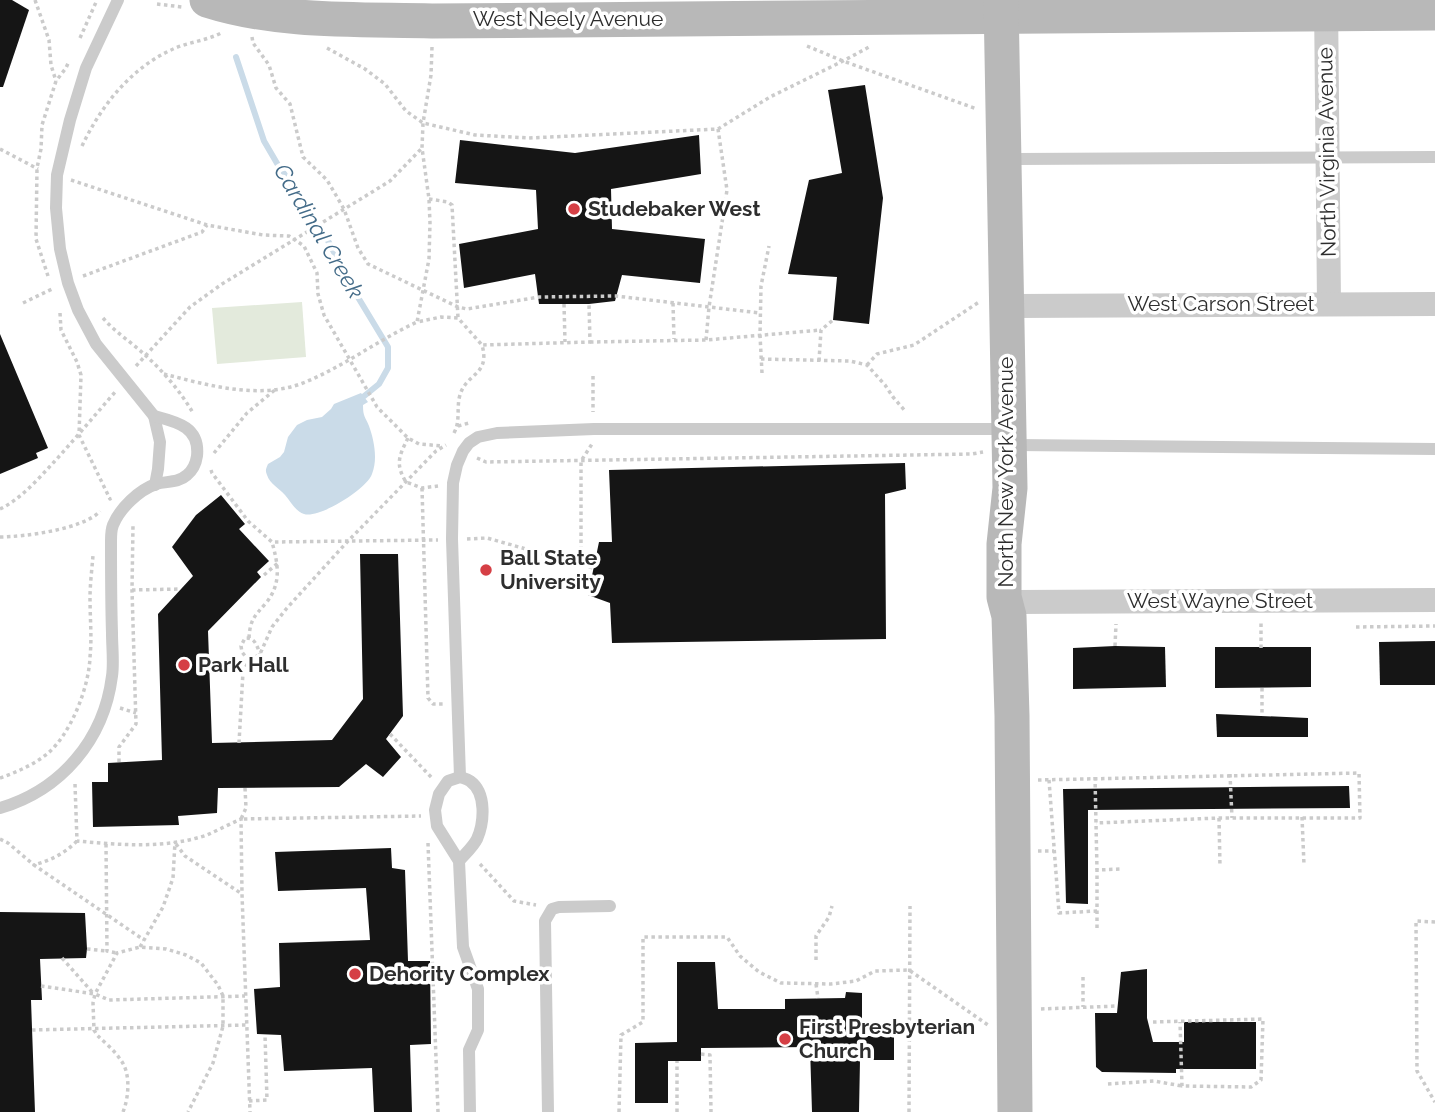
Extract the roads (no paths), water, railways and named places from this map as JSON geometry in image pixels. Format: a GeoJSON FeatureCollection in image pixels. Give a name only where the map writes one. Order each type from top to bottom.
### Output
{"type":"FeatureCollection","features":[{"type":"Feature","properties":{"kind":"street","name":"West Neely Avenue"},"geometry":{"type":"LineString","coordinates":[[218,13],[226,6],[281,16],[445,20],[1001,8],[1326,7],[1435,13]]}},
{"type":"Feature","properties":{"kind":"street","name":"North Virginia Avenue"},"geometry":{"type":"LineString","coordinates":[[1326,7],[1329,304]]}},
{"type":"Feature","properties":{"kind":"street","name":"North New York Avenue"},"geometry":{"type":"LineString","coordinates":[[1001,8],[1003,159],[996,301],[1001,442],[1010,488],[1004,544],[1004,597],[1009,616],[1012,716],[1015,1112]]}},
{"type":"Feature","properties":{"kind":"street","name":"West Carson Street"},"geometry":{"type":"LineString","coordinates":[[996,301],[1435,304]]}},
{"type":"Feature","properties":{"kind":"street","name":"West Wayne Street"},"geometry":{"type":"LineString","coordinates":[[1006,602],[1435,600]]}},
{"type":"Feature","properties":{"kind":"lane"},"geometry":{"type":"LineString","coordinates":[[118,0],[86,68],[69,120],[57,175],[56,208],[60,249],[78,310],[96,344],[154,416],[160,442],[155,485]]}},
{"type":"Feature","properties":{"kind":"lane"},"geometry":{"type":"LineString","coordinates":[[1003,159],[1435,157]]}},
{"type":"Feature","properties":{"kind":"lane"},"geometry":{"type":"LineString","coordinates":[[0,808],[39,792],[66,770],[85,748],[100,720],[113,675],[113,526],[123,509],[135,497],[155,485],[180,480],[190,472],[197,461],[198,445],[193,435],[174,421],[154,416]]}},
{"type":"Feature","properties":{"kind":"lane"},"geometry":{"type":"LineString","coordinates":[[460,777],[452,539],[453,483],[463,451],[478,437],[497,433],[594,429],[1001,442],[1435,449]]}},
{"type":"Feature","properties":{"kind":"lane"},"geometry":{"type":"LineString","coordinates":[[459,861],[476,841],[482,823],[478,790],[471,782],[460,777],[448,781],[439,794],[435,810],[437,826],[459,861],[463,947],[478,989],[478,1030],[468,1050],[470,1112]]}},
{"type":"Feature","properties":{"kind":"lane"},"geometry":{"type":"LineString","coordinates":[[548,1112],[545,921],[552,909],[559,907],[610,906]]}},
{"type":"Feature","properties":{"kind":"water"},"geometry":{"type":"Polygon","coordinates":[[[361,393],[368,402],[363,405],[363,412],[375,450],[372,474],[352,495],[331,507],[311,514],[301,513],[270,481],[266,472],[268,464],[284,452],[288,437],[297,425],[322,417],[334,404],[361,393]]]}},
{"type":"Feature","properties":{"kind":"waterway","name":"Cardinal Creek"},"geometry":{"type":"LineString","coordinates":[[236,57],[264,141],[326,237],[388,347],[388,368],[379,384],[363,397]]}},
{"type":"Feature","properties":{"kind":"place","name":"Studebaker West"},"geometry":{"type":"Point","coordinates":[574,209]}},
{"type":"Feature","properties":{"kind":"place","name":"Ball State University"},"geometry":{"type":"Point","coordinates":[486,570]}},
{"type":"Feature","properties":{"kind":"place","name":"Park Hall"},"geometry":{"type":"Point","coordinates":[184,665]}},
{"type":"Feature","properties":{"kind":"place","name":"Dehority Complex"},"geometry":{"type":"Point","coordinates":[355,974]}},
{"type":"Feature","properties":{"kind":"place","name":"First Presbyterian Church"},"geometry":{"type":"Point","coordinates":[785,1039]}}]}
